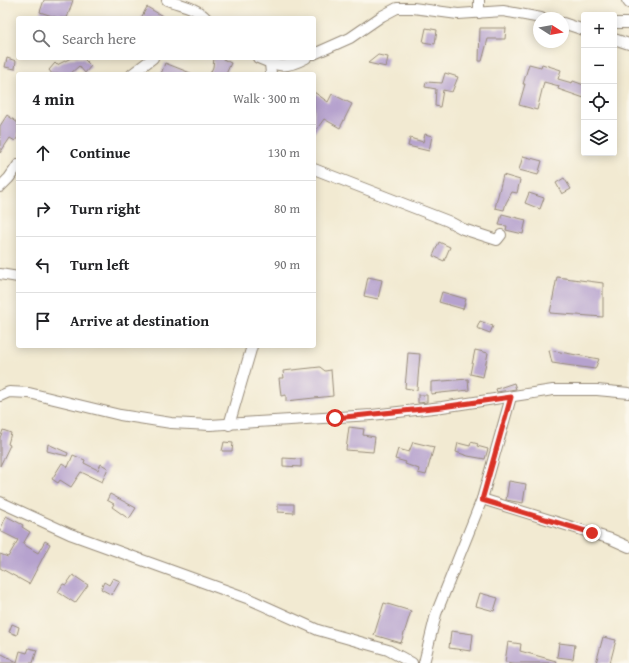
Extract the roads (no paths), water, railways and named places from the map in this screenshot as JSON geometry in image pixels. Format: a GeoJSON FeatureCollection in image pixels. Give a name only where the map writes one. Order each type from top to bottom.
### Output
{"type":"FeatureCollection","features":[{"type":"Feature","properties":{"kind":"street"},"geometry":{"type":"LineString","coordinates":[[167,0],[194,9],[204,16]]}},
{"type":"Feature","properties":{"kind":"street"},"geometry":{"type":"LineString","coordinates":[[479,0],[479,13]]}},
{"type":"Feature","properties":{"kind":"street"},"geometry":{"type":"LineString","coordinates":[[316,53],[350,38],[382,16],[397,8],[413,8],[458,14],[503,11],[533,17]]}},
{"type":"Feature","properties":{"kind":"street"},"geometry":{"type":"LineString","coordinates":[[569,23],[581,22]]}},
{"type":"Feature","properties":{"kind":"street"},"geometry":{"type":"LineString","coordinates":[[617,23],[629,23]]}},
{"type":"Feature","properties":{"kind":"street"},"geometry":{"type":"LineString","coordinates":[[569,25],[581,29]]}},
{"type":"Feature","properties":{"kind":"street"},"geometry":{"type":"LineString","coordinates":[[617,40],[629,44]]}},
{"type":"Feature","properties":{"kind":"street"},"geometry":{"type":"LineString","coordinates":[[135,72],[150,60]]}},
{"type":"Feature","properties":{"kind":"street"},"geometry":{"type":"LineString","coordinates":[[263,60],[280,66],[295,64],[302,60]]}},
{"type":"Feature","properties":{"kind":"street"},"geometry":{"type":"LineString","coordinates":[[270,63],[271,72]]}},
{"type":"Feature","properties":{"kind":"street"},"geometry":{"type":"LineString","coordinates":[[0,187],[10,178],[16,169]]}},
{"type":"Feature","properties":{"kind":"street"},"geometry":{"type":"LineString","coordinates":[[316,170],[497,240],[501,235]]}},
{"type":"Feature","properties":{"kind":"street"},"geometry":{"type":"LineString","coordinates":[[0,274],[16,277]]}},
{"type":"Feature","properties":{"kind":"street"},"geometry":{"type":"LineString","coordinates":[[229,425],[251,348]]}},
{"type":"Feature","properties":{"kind":"street"},"geometry":{"type":"LineString","coordinates":[[0,396],[9,392],[29,393],[120,415],[171,423],[210,426],[372,415],[442,407],[553,390],[597,390],[629,393]]}},
{"type":"Feature","properties":{"kind":"street"},"geometry":{"type":"LineString","coordinates":[[424,663],[436,614],[482,500],[511,397]]}},
{"type":"Feature","properties":{"kind":"street"},"geometry":{"type":"LineString","coordinates":[[482,500],[610,539],[629,547]]}},
{"type":"Feature","properties":{"kind":"street"},"geometry":{"type":"LineString","coordinates":[[0,502],[70,534],[247,598],[318,630],[388,650],[412,663]]}}]}
